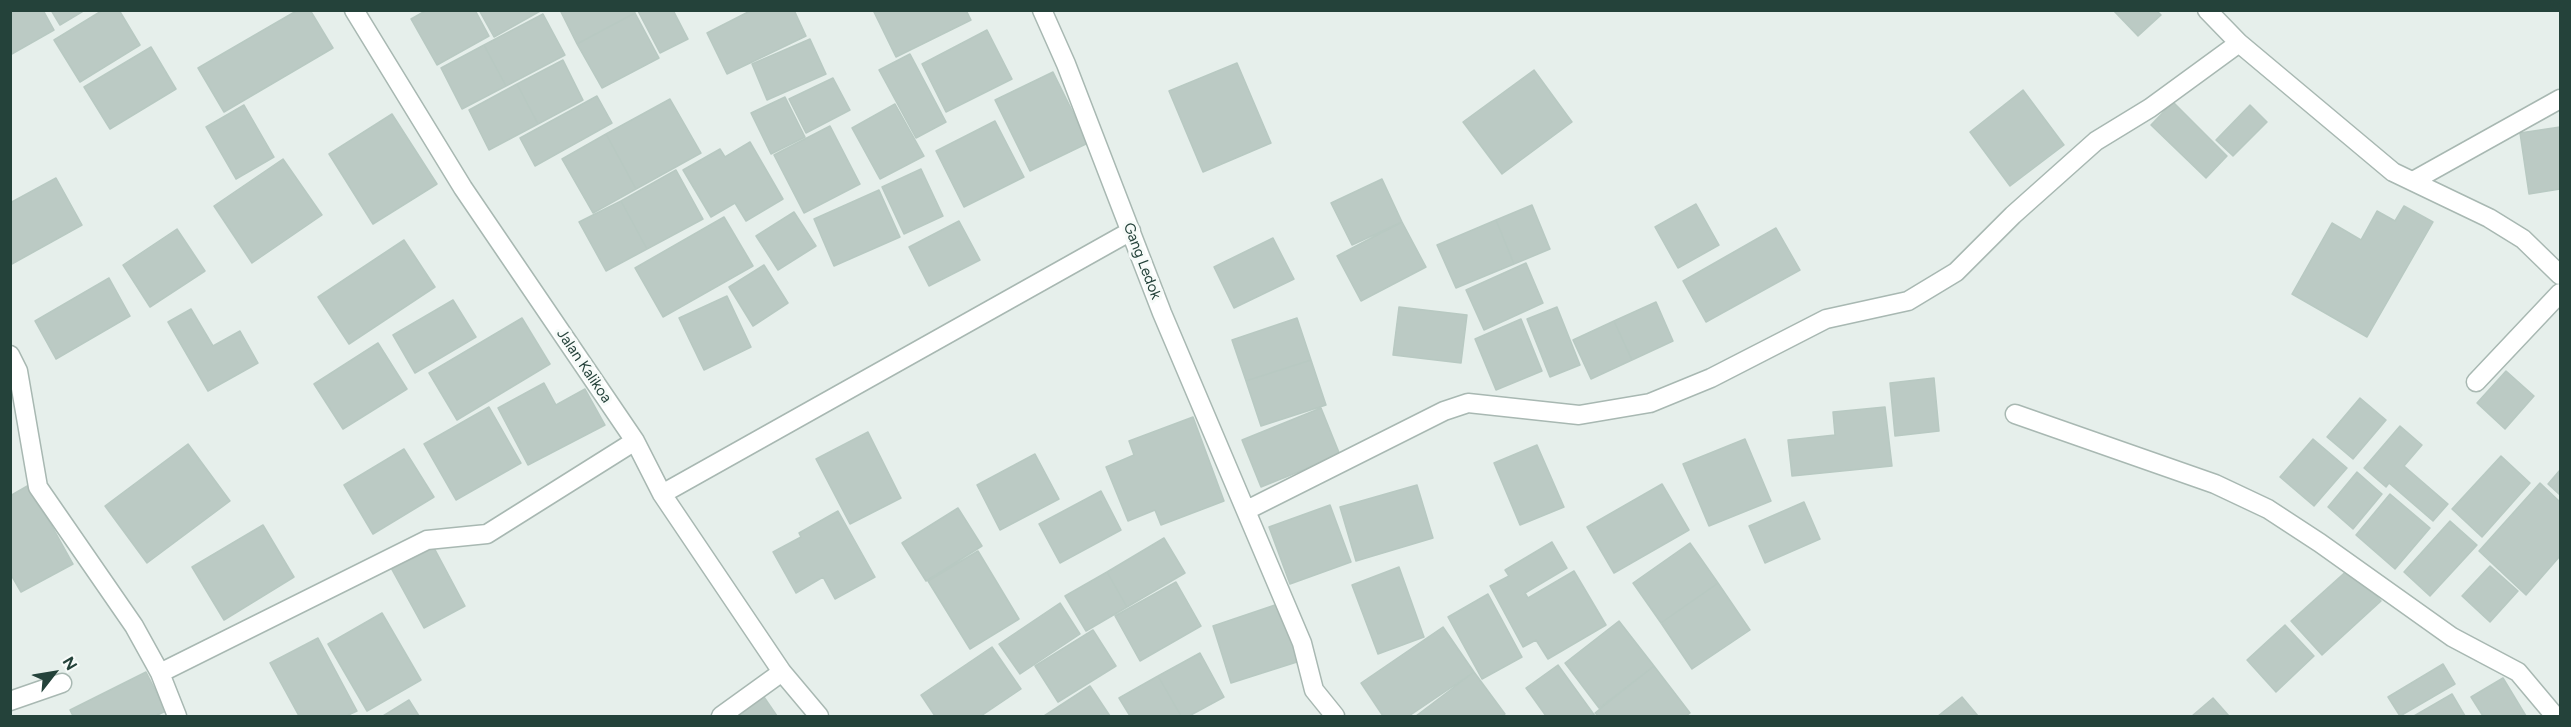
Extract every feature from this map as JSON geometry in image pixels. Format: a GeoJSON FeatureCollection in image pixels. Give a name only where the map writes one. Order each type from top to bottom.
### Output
{"type":"FeatureCollection","features":[{"type":"Feature","properties":{"kind":"street","name":"Jalan Kalikoa"},"geometry":{"type":"LineString","coordinates":[[354,10],[463,188],[635,441],[662,494],[782,672],[819,717]]}},
{"type":"Feature","properties":{"kind":"street","name":"Gang Ledok"},"geometry":{"type":"LineString","coordinates":[[1042,10],[1066,64],[1162,313],[1302,643],[1314,690],[1335,717]]}},
{"type":"Feature","properties":{"kind":"street"},"geometry":{"type":"LineString","coordinates":[[2206,10],[2239,43],[2393,172],[2489,218],[2523,239],[2560,275]]}},
{"type":"Feature","properties":{"kind":"street"},"geometry":{"type":"LineString","coordinates":[[1247,510],[1444,411],[1468,403],[1579,415],[1650,403],[1711,378],[1826,319],[1908,301],[1956,272],[2013,215],[2096,141],[2150,108],[2239,43]]}},
{"type":"Feature","properties":{"kind":"street"},"geometry":{"type":"LineString","coordinates":[[2413,181],[2560,99]]}},
{"type":"Feature","properties":{"kind":"street"},"geometry":{"type":"LineString","coordinates":[[662,494],[1131,231]]}},
{"type":"Feature","properties":{"kind":"street"},"geometry":{"type":"LineString","coordinates":[[2476,382],[2560,293]]}},
{"type":"Feature","properties":{"kind":"street"},"geometry":{"type":"LineString","coordinates":[[10,355],[18,371],[38,487],[134,626],[160,673],[177,717]]}},
{"type":"Feature","properties":{"kind":"street"},"geometry":{"type":"LineString","coordinates":[[2015,414],[2215,484],[2268,510],[2320,543],[2452,637],[2518,672],[2555,717]]}},
{"type":"Feature","properties":{"kind":"street"},"geometry":{"type":"LineString","coordinates":[[160,673],[427,540],[487,534],[635,441]]}},
{"type":"Feature","properties":{"kind":"street"},"geometry":{"type":"LineString","coordinates":[[721,717],[782,672]]}},
{"type":"Feature","properties":{"kind":"street"},"geometry":{"type":"LineString","coordinates":[[10,701],[62,683]]}},
{"type":"Feature","properties":{"kind":"building"},"geometry":{"type":"Polygon","coordinates":[[[10,10],[43,10],[54,30],[10,55],[10,10]]]}},
{"type":"Feature","properties":{"kind":"building"},"geometry":{"type":"Polygon","coordinates":[[[51,10],[85,10],[60,25],[51,10]]]}},
{"type":"Feature","properties":{"kind":"building"},"geometry":{"type":"Polygon","coordinates":[[[103,10],[119,10],[140,45],[80,82],[54,40],[103,10]]]}},
{"type":"Feature","properties":{"kind":"building"},"geometry":{"type":"Polygon","coordinates":[[[298,10],[310,10],[333,48],[224,112],[198,68],[298,10]]]}},
{"type":"Feature","properties":{"kind":"building"},"geometry":{"type":"Polygon","coordinates":[[[427,10],[475,10],[489,36],[437,65],[411,19],[427,10]]]}},
{"type":"Feature","properties":{"kind":"building"},"geometry":{"type":"Polygon","coordinates":[[[479,10],[542,10],[494,37],[479,10]]]}},
{"type":"Feature","properties":{"kind":"building"},"geometry":{"type":"Polygon","coordinates":[[[560,10],[634,10],[635,13],[577,44],[560,10]]]}},
{"type":"Feature","properties":{"kind":"building"},"geometry":{"type":"Polygon","coordinates":[[[673,10],[688,39],[660,53],[638,11],[673,10]]]}},
{"type":"Feature","properties":{"kind":"building"},"geometry":{"type":"Polygon","coordinates":[[[752,10],[794,10],[806,36],[727,74],[707,33],[752,10]]]}},
{"type":"Feature","properties":{"kind":"building"},"geometry":{"type":"Polygon","coordinates":[[[873,10],[966,10],[971,20],[896,57],[873,10]]]}},
{"type":"Feature","properties":{"kind":"building"},"geometry":{"type":"Polygon","coordinates":[[[2113,10],[2156,10],[2161,15],[2138,36],[2113,10]]]}},
{"type":"Feature","properties":{"kind":"building"},"geometry":{"type":"Polygon","coordinates":[[[635,13],[659,58],[602,88],[577,44],[635,13]]]}},
{"type":"Feature","properties":{"kind":"building"},"geometry":{"type":"Polygon","coordinates":[[[543,14],[565,55],[506,86],[484,45],[543,14]]]}},
{"type":"Feature","properties":{"kind":"building"},"geometry":{"type":"Polygon","coordinates":[[[987,30],[1012,79],[946,112],[922,64],[987,30]]]}},
{"type":"Feature","properties":{"kind":"building"},"geometry":{"type":"Polygon","coordinates":[[[810,39],[826,74],[767,100],[752,64],[810,39]]]}},
{"type":"Feature","properties":{"kind":"building"},"geometry":{"type":"Polygon","coordinates":[[[484,45],[506,86],[462,109],[441,68],[484,45]]]}},
{"type":"Feature","properties":{"kind":"building"},"geometry":{"type":"Polygon","coordinates":[[[151,47],[176,89],[110,129],[84,87],[151,47]]]}},
{"type":"Feature","properties":{"kind":"building"},"geometry":{"type":"Polygon","coordinates":[[[910,54],[946,122],[916,138],[879,70],[910,54]]]}},
{"type":"Feature","properties":{"kind":"building"},"geometry":{"type":"Polygon","coordinates":[[[563,60],[583,100],[538,124],[517,84],[563,60]]]}},
{"type":"Feature","properties":{"kind":"building"},"geometry":{"type":"Polygon","coordinates":[[[1237,63],[1271,143],[1203,172],[1169,91],[1237,63]]]}},
{"type":"Feature","properties":{"kind":"building"},"geometry":{"type":"Polygon","coordinates":[[[1534,70],[1572,122],[1502,174],[1463,122],[1534,70]]]}},
{"type":"Feature","properties":{"kind":"building"},"geometry":{"type":"Polygon","coordinates":[[[1053,72],[1088,143],[1030,171],[995,100],[1053,72]]]}},
{"type":"Feature","properties":{"kind":"building"},"geometry":{"type":"Polygon","coordinates":[[[833,78],[850,110],[806,133],[789,99],[833,78]]]}},
{"type":"Feature","properties":{"kind":"building"},"geometry":{"type":"Polygon","coordinates":[[[517,84],[538,124],[489,150],[469,110],[517,84]]]}},
{"type":"Feature","properties":{"kind":"building"},"geometry":{"type":"Polygon","coordinates":[[[2023,90],[2064,145],[2010,186],[1970,132],[2023,90]]]}},
{"type":"Feature","properties":{"kind":"building"},"geometry":{"type":"Polygon","coordinates":[[[597,96],[612,123],[535,166],[520,138],[597,96]]]}},
{"type":"Feature","properties":{"kind":"building"},"geometry":{"type":"Polygon","coordinates":[[[785,97],[805,137],[771,154],[751,113],[785,97]]]}},
{"type":"Feature","properties":{"kind":"building"},"geometry":{"type":"Polygon","coordinates":[[[670,99],[701,153],[636,189],[606,134],[670,99]]]}},
{"type":"Feature","properties":{"kind":"building"},"geometry":{"type":"Polygon","coordinates":[[[2173,102],[2227,156],[2206,178],[2151,125],[2173,102]]]}},
{"type":"Feature","properties":{"kind":"building"},"geometry":{"type":"Polygon","coordinates":[[[895,104],[924,156],[880,179],[852,128],[895,104]]]}},
{"type":"Feature","properties":{"kind":"building"},"geometry":{"type":"Polygon","coordinates":[[[244,105],[274,157],[236,179],[206,127],[244,105]]]}},
{"type":"Feature","properties":{"kind":"building"},"geometry":{"type":"Polygon","coordinates":[[[2250,105],[2267,122],[2233,156],[2216,140],[2250,105]]]}},
{"type":"Feature","properties":{"kind":"building"},"geometry":{"type":"Polygon","coordinates":[[[392,114],[437,184],[373,224],[329,154],[392,114]]]}},
{"type":"Feature","properties":{"kind":"building"},"geometry":{"type":"Polygon","coordinates":[[[995,121],[1024,177],[964,207],[936,151],[995,121]]]}},
{"type":"Feature","properties":{"kind":"building"},"geometry":{"type":"Polygon","coordinates":[[[830,126],[860,184],[804,213],[774,155],[830,126]]]}},
{"type":"Feature","properties":{"kind":"building"},"geometry":{"type":"Polygon","coordinates":[[[2560,127],[2560,189],[2529,194],[2520,133],[2560,127]]]}},
{"type":"Feature","properties":{"kind":"building"},"geometry":{"type":"Polygon","coordinates":[[[606,134],[636,189],[593,213],[562,159],[606,134]]]}},
{"type":"Feature","properties":{"kind":"building"},"geometry":{"type":"Polygon","coordinates":[[[750,142],[783,199],[746,221],[735,203],[711,217],[683,170],[720,149],[725,157],[750,142]]]}},
{"type":"Feature","properties":{"kind":"building"},"geometry":{"type":"Polygon","coordinates":[[[283,159],[322,215],[252,263],[214,206],[283,159]]]}},
{"type":"Feature","properties":{"kind":"building"},"geometry":{"type":"Polygon","coordinates":[[[921,169],[943,216],[904,234],[882,187],[921,169]]]}},
{"type":"Feature","properties":{"kind":"building"},"geometry":{"type":"Polygon","coordinates":[[[676,170],[703,219],[647,249],[621,201],[676,170]]]}},
{"type":"Feature","properties":{"kind":"building"},"geometry":{"type":"Polygon","coordinates":[[[56,178],[82,225],[10,265],[10,203],[56,178]]]}},
{"type":"Feature","properties":{"kind":"building"},"geometry":{"type":"Polygon","coordinates":[[[1382,179],[1402,222],[1352,245],[1331,203],[1382,179]]]}},
{"type":"Feature","properties":{"kind":"building"},"geometry":{"type":"Polygon","coordinates":[[[879,190],[900,237],[834,266],[814,219],[879,190]]]}},
{"type":"Feature","properties":{"kind":"building"},"geometry":{"type":"Polygon","coordinates":[[[621,201],[647,249],[606,271],[579,222],[621,201]]]}},
{"type":"Feature","properties":{"kind":"building"},"geometry":{"type":"Polygon","coordinates":[[[1696,204],[1719,245],[1678,268],[1655,227],[1696,204]]]}},
{"type":"Feature","properties":{"kind":"building"},"geometry":{"type":"Polygon","coordinates":[[[1532,205],[1550,249],[1514,264],[1496,220],[1532,205]]]}},
{"type":"Feature","properties":{"kind":"building"},"geometry":{"type":"Polygon","coordinates":[[[2404,206],[2433,222],[2367,337],[2292,294],[2332,223],[2361,240],[2377,211],[2395,221],[2404,206]]]}},
{"type":"Feature","properties":{"kind":"building"},"geometry":{"type":"Polygon","coordinates":[[[794,212],[816,246],[778,270],[756,236],[794,212]]]}},
{"type":"Feature","properties":{"kind":"building"},"geometry":{"type":"Polygon","coordinates":[[[724,217],[753,266],[663,317],[635,268],[724,217]]]}},
{"type":"Feature","properties":{"kind":"building"},"geometry":{"type":"Polygon","coordinates":[[[1496,220],[1514,264],[1456,288],[1437,245],[1496,220]]]}},
{"type":"Feature","properties":{"kind":"building"},"geometry":{"type":"Polygon","coordinates":[[[959,221],[980,260],[929,286],[909,247],[959,221]]]}},
{"type":"Feature","properties":{"kind":"building"},"geometry":{"type":"Polygon","coordinates":[[[1402,222],[1426,267],[1361,301],[1337,256],[1402,222]]]}},
{"type":"Feature","properties":{"kind":"building"},"geometry":{"type":"Polygon","coordinates":[[[1776,228],[1800,270],[1706,322],[1683,281],[1776,228]]]}},
{"type":"Feature","properties":{"kind":"building"},"geometry":{"type":"Polygon","coordinates":[[[177,229],[205,271],[150,307],[123,265],[177,229]]]}},
{"type":"Feature","properties":{"kind":"building"},"geometry":{"type":"Polygon","coordinates":[[[1273,238],[1294,279],[1234,308],[1214,267],[1273,238]]]}},
{"type":"Feature","properties":{"kind":"building"},"geometry":{"type":"Polygon","coordinates":[[[404,240],[435,287],[349,344],[318,297],[404,240]]]}},
{"type":"Feature","properties":{"kind":"building"},"geometry":{"type":"Polygon","coordinates":[[[1526,263],[1543,303],[1484,330],[1466,290],[1526,263]]]}},
{"type":"Feature","properties":{"kind":"building"},"geometry":{"type":"Polygon","coordinates":[[[764,265],[788,303],[753,326],[729,287],[764,265]]]}},
{"type":"Feature","properties":{"kind":"building"},"geometry":{"type":"Polygon","coordinates":[[[109,278],[130,316],[56,359],[35,321],[109,278]]]}},
{"type":"Feature","properties":{"kind":"building"},"geometry":{"type":"Polygon","coordinates":[[[727,296],[751,347],[704,370],[679,318],[727,296]]]}},
{"type":"Feature","properties":{"kind":"building"},"geometry":{"type":"Polygon","coordinates":[[[453,300],[476,337],[415,373],[393,335],[453,300]]]}},
{"type":"Feature","properties":{"kind":"building"},"geometry":{"type":"Polygon","coordinates":[[[1656,302],[1673,341],[1632,360],[1614,321],[1656,302]]]}},
{"type":"Feature","properties":{"kind":"building"},"geometry":{"type":"Polygon","coordinates":[[[1399,307],[1467,315],[1461,363],[1393,355],[1399,307]]]}},
{"type":"Feature","properties":{"kind":"building"},"geometry":{"type":"Polygon","coordinates":[[[1557,307],[1580,365],[1550,377],[1527,319],[1557,307]]]}},
{"type":"Feature","properties":{"kind":"building"},"geometry":{"type":"Polygon","coordinates":[[[191,309],[213,346],[240,331],[258,363],[208,391],[168,322],[191,309]]]}},
{"type":"Feature","properties":{"kind":"building"},"geometry":{"type":"Polygon","coordinates":[[[522,318],[550,364],[457,420],[429,373],[522,318]]]}},
{"type":"Feature","properties":{"kind":"building"},"geometry":{"type":"Polygon","coordinates":[[[1297,318],[1311,360],[1246,381],[1232,340],[1297,318]]]}},
{"type":"Feature","properties":{"kind":"building"},"geometry":{"type":"Polygon","coordinates":[[[1521,319],[1542,371],[1496,390],[1475,339],[1521,319]]]}},
{"type":"Feature","properties":{"kind":"building"},"geometry":{"type":"Polygon","coordinates":[[[1614,321],[1632,360],[1591,379],[1573,340],[1614,321]]]}},
{"type":"Feature","properties":{"kind":"building"},"geometry":{"type":"Polygon","coordinates":[[[378,343],[407,389],[343,429],[314,384],[378,343]]]}},
{"type":"Feature","properties":{"kind":"building"},"geometry":{"type":"Polygon","coordinates":[[[1311,360],[1326,405],[1261,426],[1246,381],[1311,360]]]}},
{"type":"Feature","properties":{"kind":"building"},"geometry":{"type":"Polygon","coordinates":[[[2506,371],[2534,396],[2505,429],[2477,403],[2506,371]]]}},
{"type":"Feature","properties":{"kind":"building"},"geometry":{"type":"Polygon","coordinates":[[[1934,378],[1939,431],[1895,436],[1890,383],[1934,378]]]}},
{"type":"Feature","properties":{"kind":"building"},"geometry":{"type":"Polygon","coordinates":[[[544,383],[556,405],[585,389],[605,425],[528,465],[498,408],[544,383]]]}},
{"type":"Feature","properties":{"kind":"building"},"geometry":{"type":"Polygon","coordinates":[[[2360,398],[2386,420],[2353,459],[2327,437],[2360,398]]]}},
{"type":"Feature","properties":{"kind":"building"},"geometry":{"type":"Polygon","coordinates":[[[489,407],[521,463],[456,500],[424,444],[489,407]]]}},
{"type":"Feature","properties":{"kind":"building"},"geometry":{"type":"Polygon","coordinates":[[[1885,407],[1892,466],[1792,476],[1788,440],[1835,435],[1833,412],[1885,407]]]}},
{"type":"Feature","properties":{"kind":"building"},"geometry":{"type":"Polygon","coordinates":[[[1321,408],[1340,455],[1261,487],[1242,440],[1321,408]]]}},
{"type":"Feature","properties":{"kind":"building"},"geometry":{"type":"Polygon","coordinates":[[[1193,417],[1224,501],[1161,525],[1155,510],[1128,521],[1106,467],[1134,455],[1129,441],[1193,417]]]}},
{"type":"Feature","properties":{"kind":"building"},"geometry":{"type":"Polygon","coordinates":[[[2400,426],[2422,445],[2404,466],[2448,504],[2433,521],[2389,483],[2386,487],[2364,468],[2400,426]]]}},
{"type":"Feature","properties":{"kind":"building"},"geometry":{"type":"Polygon","coordinates":[[[868,432],[901,498],[850,524],[816,459],[868,432]]]}},
{"type":"Feature","properties":{"kind":"building"},"geometry":{"type":"Polygon","coordinates":[[[1745,439],[1771,501],[1709,526],[1683,464],[1745,439]]]}},
{"type":"Feature","properties":{"kind":"building"},"geometry":{"type":"Polygon","coordinates":[[[2313,439],[2347,468],[2314,506],[2280,477],[2313,439]]]}},
{"type":"Feature","properties":{"kind":"building"},"geometry":{"type":"Polygon","coordinates":[[[188,444],[230,501],[147,563],[105,506],[188,444]]]}},
{"type":"Feature","properties":{"kind":"building"},"geometry":{"type":"Polygon","coordinates":[[[1537,445],[1564,507],[1520,525],[1494,463],[1537,445]]]}},
{"type":"Feature","properties":{"kind":"building"},"geometry":{"type":"Polygon","coordinates":[[[404,449],[434,497],[373,534],[344,485],[404,449]]]}},
{"type":"Feature","properties":{"kind":"building"},"geometry":{"type":"Polygon","coordinates":[[[1035,454],[1059,499],[1000,530],[977,485],[1035,454]]]}},
{"type":"Feature","properties":{"kind":"building"},"geometry":{"type":"Polygon","coordinates":[[[2501,456],[2530,483],[2482,537],[2452,509],[2501,456]]]}},
{"type":"Feature","properties":{"kind":"building"},"geometry":{"type":"Polygon","coordinates":[[[2560,470],[2560,495],[2548,484],[2560,470]]]}},
{"type":"Feature","properties":{"kind":"building"},"geometry":{"type":"Polygon","coordinates":[[[2357,472],[2382,494],[2353,529],[2328,507],[2357,472]]]}},
{"type":"Feature","properties":{"kind":"building"},"geometry":{"type":"Polygon","coordinates":[[[2540,483],[2560,502],[2560,556],[2526,595],[2479,551],[2540,483]]]}},
{"type":"Feature","properties":{"kind":"building"},"geometry":{"type":"Polygon","coordinates":[[[1662,484],[1689,530],[1614,573],[1587,527],[1662,484]]]}},
{"type":"Feature","properties":{"kind":"building"},"geometry":{"type":"Polygon","coordinates":[[[29,485],[73,564],[21,592],[10,573],[10,496],[29,485]]]}},
{"type":"Feature","properties":{"kind":"building"},"geometry":{"type":"Polygon","coordinates":[[[1417,485],[1433,538],[1356,561],[1340,507],[1417,485]]]}},
{"type":"Feature","properties":{"kind":"building"},"geometry":{"type":"Polygon","coordinates":[[[1101,491],[1121,530],[1060,563],[1039,524],[1101,491]]]}},
{"type":"Feature","properties":{"kind":"building"},"geometry":{"type":"Polygon","coordinates":[[[2390,494],[2430,528],[2395,569],[2356,535],[2390,494]]]}},
{"type":"Feature","properties":{"kind":"building"},"geometry":{"type":"Polygon","coordinates":[[[1804,502],[1820,539],[1765,563],[1749,526],[1804,502]]]}},
{"type":"Feature","properties":{"kind":"building"},"geometry":{"type":"Polygon","coordinates":[[[1330,505],[1351,562],[1290,584],[1269,527],[1330,505]]]}},
{"type":"Feature","properties":{"kind":"building"},"geometry":{"type":"Polygon","coordinates":[[[958,508],[982,546],[926,581],[902,543],[958,508]]]}},
{"type":"Feature","properties":{"kind":"building"},"geometry":{"type":"Polygon","coordinates":[[[838,511],[875,577],[835,599],[823,577],[796,593],[773,552],[801,537],[799,533],[838,511]]]}},
{"type":"Feature","properties":{"kind":"building"},"geometry":{"type":"Polygon","coordinates":[[[2450,521],[2477,545],[2430,596],[2404,572],[2450,521]]]}},
{"type":"Feature","properties":{"kind":"building"},"geometry":{"type":"Polygon","coordinates":[[[263,525],[294,577],[224,620],[192,567],[263,525]]]}},
{"type":"Feature","properties":{"kind":"building"},"geometry":{"type":"Polygon","coordinates":[[[1164,538],[1185,573],[1127,607],[1107,572],[1164,538]]]}},
{"type":"Feature","properties":{"kind":"building"},"geometry":{"type":"Polygon","coordinates":[[[1552,542],[1567,568],[1525,593],[1528,598],[1574,571],[1606,625],[1548,659],[1536,640],[1523,647],[1490,586],[1509,576],[1505,570],[1552,542]]]}},
{"type":"Feature","properties":{"kind":"building"},"geometry":{"type":"Polygon","coordinates":[[[1690,543],[1718,583],[1661,623],[1633,583],[1690,543]]]}},
{"type":"Feature","properties":{"kind":"building"},"geometry":{"type":"Polygon","coordinates":[[[432,544],[465,606],[424,628],[390,566],[432,544]]]}},
{"type":"Feature","properties":{"kind":"building"},"geometry":{"type":"Polygon","coordinates":[[[978,551],[1019,619],[970,649],[928,581],[978,551]]]}},
{"type":"Feature","properties":{"kind":"building"},"geometry":{"type":"Polygon","coordinates":[[[2490,566],[2518,591],[2490,622],[2462,596],[2490,566]]]}},
{"type":"Feature","properties":{"kind":"building"},"geometry":{"type":"Polygon","coordinates":[[[1399,567],[1424,637],[1378,654],[1352,585],[1399,567]]]}},
{"type":"Feature","properties":{"kind":"building"},"geometry":{"type":"Polygon","coordinates":[[[2351,567],[2381,601],[2322,655],[2291,621],[2351,567]]]}},
{"type":"Feature","properties":{"kind":"building"},"geometry":{"type":"Polygon","coordinates":[[[1107,572],[1127,607],[1086,631],[1065,596],[1107,572]]]}},
{"type":"Feature","properties":{"kind":"building"},"geometry":{"type":"Polygon","coordinates":[[[1176,582],[1201,626],[1140,661],[1115,616],[1176,582]]]}},
{"type":"Feature","properties":{"kind":"building"},"geometry":{"type":"Polygon","coordinates":[[[1718,583],[1750,630],[1692,669],[1661,623],[1718,583]]]}},
{"type":"Feature","properties":{"kind":"building"},"geometry":{"type":"Polygon","coordinates":[[[1488,594],[1522,657],[1482,679],[1448,617],[1488,594]]]}},
{"type":"Feature","properties":{"kind":"building"},"geometry":{"type":"Polygon","coordinates":[[[1060,603],[1080,634],[1020,674],[999,644],[1060,603]]]}},
{"type":"Feature","properties":{"kind":"building"},"geometry":{"type":"Polygon","coordinates":[[[1281,603],[1300,661],[1231,683],[1213,626],[1281,603]]]}},
{"type":"Feature","properties":{"kind":"building"},"geometry":{"type":"Polygon","coordinates":[[[382,613],[421,680],[367,711],[328,644],[382,613]]]}},
{"type":"Feature","properties":{"kind":"building"},"geometry":{"type":"Polygon","coordinates":[[[1619,621],[1654,666],[1599,708],[1565,663],[1619,621]]]}},
{"type":"Feature","properties":{"kind":"building"},"geometry":{"type":"Polygon","coordinates":[[[2285,625],[2314,656],[2276,692],[2247,660],[2285,625]]]}},
{"type":"Feature","properties":{"kind":"building"},"geometry":{"type":"Polygon","coordinates":[[[1443,627],[1474,672],[1409,716],[1383,716],[1361,683],[1443,627]]]}},
{"type":"Feature","properties":{"kind":"building"},"geometry":{"type":"Polygon","coordinates":[[[1093,630],[1116,666],[1058,702],[1035,666],[1093,630]]]}},
{"type":"Feature","properties":{"kind":"building"},"geometry":{"type":"Polygon","coordinates":[[[318,638],[357,711],[346,716],[299,716],[270,663],[318,638]]]}},
{"type":"Feature","properties":{"kind":"building"},"geometry":{"type":"Polygon","coordinates":[[[992,647],[1021,689],[981,716],[935,716],[921,695],[992,647]]]}},
{"type":"Feature","properties":{"kind":"building"},"geometry":{"type":"Polygon","coordinates":[[[1200,653],[1224,697],[1189,716],[1181,716],[1158,676],[1200,653]]]}},
{"type":"Feature","properties":{"kind":"building"},"geometry":{"type":"Polygon","coordinates":[[[2443,664],[2455,684],[2400,716],[2388,697],[2443,664]]]}},
{"type":"Feature","properties":{"kind":"building"},"geometry":{"type":"Polygon","coordinates":[[[1558,665],[1595,716],[1546,716],[1526,688],[1558,665]]]}},
{"type":"Feature","properties":{"kind":"building"},"geometry":{"type":"Polygon","coordinates":[[[1654,666],[1690,713],[1686,716],[1598,716],[1595,713],[1654,666]]]}},
{"type":"Feature","properties":{"kind":"building"},"geometry":{"type":"Polygon","coordinates":[[[146,672],[166,711],[155,716],[73,716],[70,710],[146,672]]]}},
{"type":"Feature","properties":{"kind":"building"},"geometry":{"type":"Polygon","coordinates":[[[1474,672],[1505,714],[1502,716],[1416,716],[1474,672]]]}},
{"type":"Feature","properties":{"kind":"building"},"geometry":{"type":"Polygon","coordinates":[[[1158,676],[1181,716],[1130,716],[1119,698],[1158,676]]]}},
{"type":"Feature","properties":{"kind":"building"},"geometry":{"type":"Polygon","coordinates":[[[2503,678],[2526,716],[2483,716],[2471,697],[2503,678]]]}},
{"type":"Feature","properties":{"kind":"building"},"geometry":{"type":"Polygon","coordinates":[[[1090,686],[1110,716],[1044,716],[1090,686]]]}},
{"type":"Feature","properties":{"kind":"building"},"geometry":{"type":"Polygon","coordinates":[[[2452,694],[2465,716],[2414,716],[2452,694]]]}},
{"type":"Feature","properties":{"kind":"building"},"geometry":{"type":"Polygon","coordinates":[[[764,697],[777,716],[733,716],[764,697]]]}},
{"type":"Feature","properties":{"kind":"building"},"geometry":{"type":"Polygon","coordinates":[[[1962,697],[1978,716],[1938,716],[1962,697]]]}},
{"type":"Feature","properties":{"kind":"building"},"geometry":{"type":"Polygon","coordinates":[[[2213,698],[2229,716],[2192,716],[2213,698]]]}},
{"type":"Feature","properties":{"kind":"building"},"geometry":{"type":"Polygon","coordinates":[[[409,700],[419,716],[383,716],[409,700]]]}}]}
